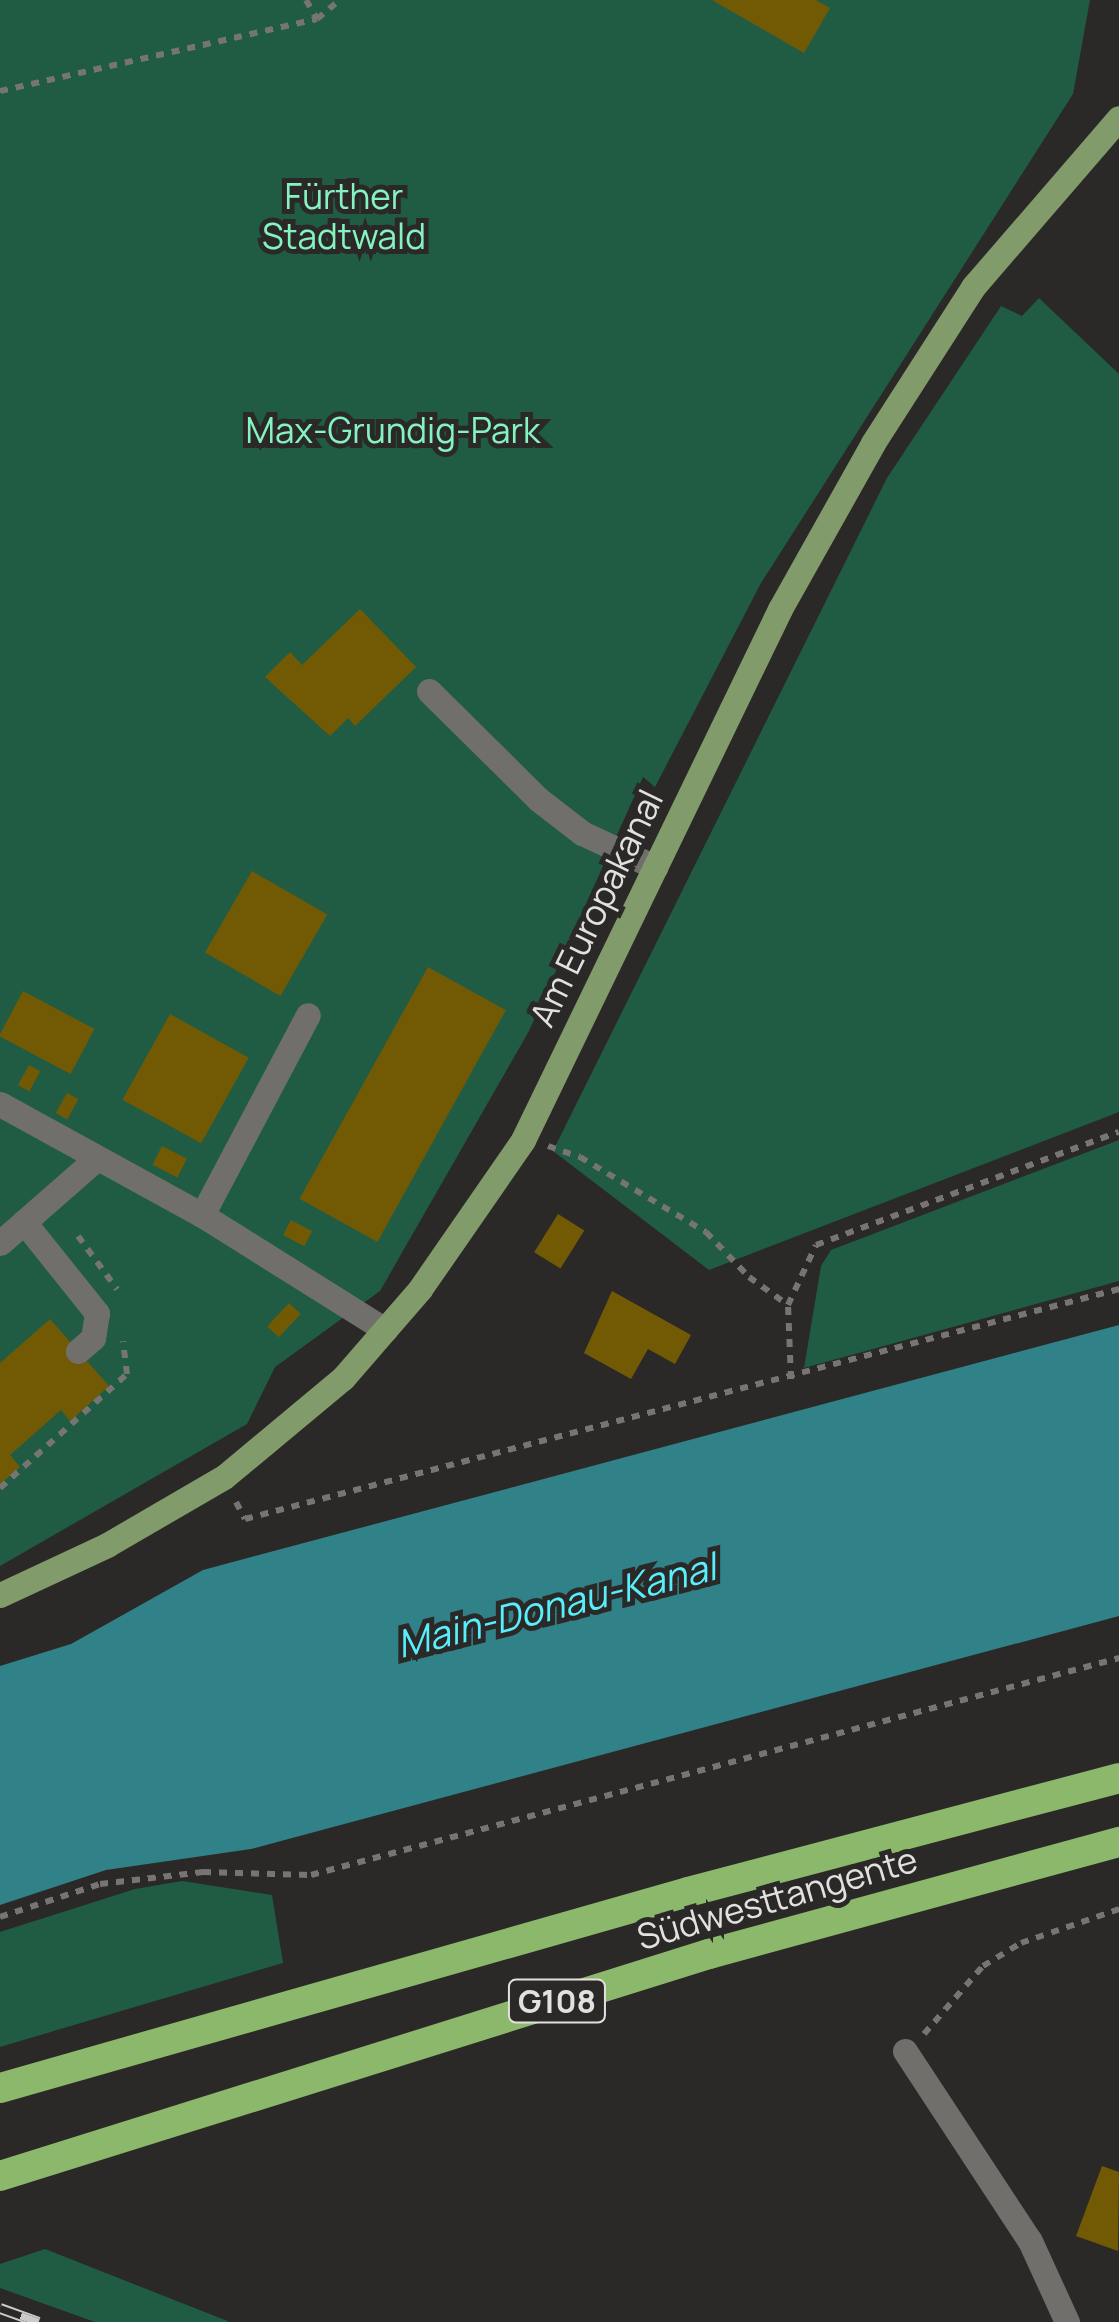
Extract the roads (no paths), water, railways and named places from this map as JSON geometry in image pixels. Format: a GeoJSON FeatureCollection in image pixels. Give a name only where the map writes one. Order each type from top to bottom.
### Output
{"type":"FeatureCollection","features":[{"type":"Feature","properties":{"kind":"highway","name":"Südwesttangente"},"geometry":{"type":"LineString","coordinates":[[0,2088],[688,1892],[1119,1778]]}},
{"type":"Feature","properties":{"kind":"highway","name":"Südwesttangente"},"geometry":{"type":"LineString","coordinates":[[0,2176],[709,1954],[1119,1842]]}},
{"type":"Feature","properties":{"kind":"main road","name":"Am Europakanal"},"geometry":{"type":"LineString","coordinates":[[0,1595],[108,1545],[224,1477],[343,1378],[386,1330],[523,1140],[780,609],[873,443],[973,286],[1119,118]]}},
{"type":"Feature","properties":{"kind":"street"},"geometry":{"type":"LineString","coordinates":[[429,691],[538,799],[582,832],[654,867]]}},
{"type":"Feature","properties":{"kind":"street"},"geometry":{"type":"LineString","coordinates":[[202,1215],[308,1015]]}},
{"type":"Feature","properties":{"kind":"street"},"geometry":{"type":"LineString","coordinates":[[0,1104],[202,1215],[386,1330]]}},
{"type":"Feature","properties":{"kind":"street"},"geometry":{"type":"LineString","coordinates":[[0,1242],[96,1158]]}},
{"type":"Feature","properties":{"kind":"street"},"geometry":{"type":"LineString","coordinates":[[24,1222],[98,1312],[93,1338],[78,1351]]}},
{"type":"Feature","properties":{"kind":"street"},"geometry":{"type":"LineString","coordinates":[[904,2051],[1030,2241],[1067,2322]]}},
{"type":"Feature","properties":{"kind":"water","name":"Main-Donau-Kanal"},"geometry":{"type":"Polygon","coordinates":[[[1119,1325],[1119,1616],[251,1849],[106,1870],[0,1905],[0,1666],[71,1644],[203,1570],[1119,1325]]]}},
{"type":"Feature","properties":{"kind":"railway"},"geometry":{"type":"LineString","coordinates":[[0,2308],[39,2322]]}},
{"type":"Feature","properties":{"kind":"park label","name":"Fürther Stadtwald"},"geometry":{"type":"Point","coordinates":[344,216]}},
{"type":"Feature","properties":{"kind":"park label","name":"Max-Grundig-Park"},"geometry":{"type":"Point","coordinates":[393,430]}}]}
